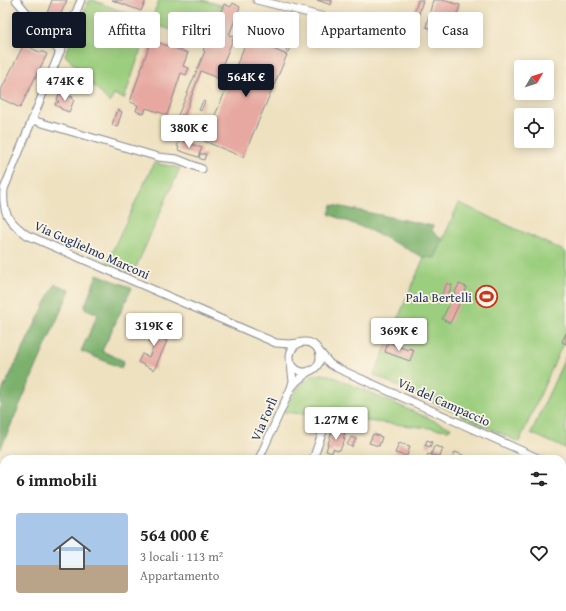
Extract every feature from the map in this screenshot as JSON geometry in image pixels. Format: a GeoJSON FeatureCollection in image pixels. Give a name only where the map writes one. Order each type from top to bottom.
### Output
{"type":"FeatureCollection","features":[{"type":"Feature","properties":{"kind":"street"},"geometry":{"type":"LineString","coordinates":[[16,0],[60,52]]}},
{"type":"Feature","properties":{"kind":"street","name":"Via Guglielmo Marconi"},"geometry":{"type":"LineString","coordinates":[[81,0],[4,190],[4,210],[14,226],[27,235],[276,342],[289,344],[299,343]]}},
{"type":"Feature","properties":{"kind":"street"},"geometry":{"type":"LineString","coordinates":[[257,0],[307,13]]}},
{"type":"Feature","properties":{"kind":"street"},"geometry":{"type":"LineString","coordinates":[[32,120],[158,157],[177,159],[202,169]]}},
{"type":"Feature","properties":{"kind":"street","name":"Via Guglielmo Marconi"},"geometry":{"type":"LineString","coordinates":[[276,342],[287,353],[290,362]]}},
{"type":"Feature","properties":{"kind":"street"},"geometry":{"type":"LineString","coordinates":[[303,342],[313,344],[319,351],[319,361],[311,370],[299,371],[290,362],[291,349],[299,343],[303,342]]}},
{"type":"Feature","properties":{"kind":"street","name":"Via del Campaccio"},"geometry":{"type":"LineString","coordinates":[[319,351],[330,364],[338,368],[531,455]]}},
{"type":"Feature","properties":{"kind":"street","name":"Via Forlì"},"geometry":{"type":"LineString","coordinates":[[261,455],[291,388],[293,380],[290,362]]}},
{"type":"Feature","properties":{"kind":"street","name":"Via del Campaccio"},"geometry":{"type":"LineString","coordinates":[[311,370],[330,367],[338,368]]}},
{"type":"Feature","properties":{"kind":"street","name":"Via Forlì"},"geometry":{"type":"LineString","coordinates":[[291,388],[311,370]]}},
{"type":"Feature","properties":{"kind":"street"},"geometry":{"type":"LineString","coordinates":[[314,455],[328,417]]}},
{"type":"Feature","properties":{"kind":"green space"},"geometry":{"type":"Polygon","coordinates":[[[89,0],[93,0],[123,12],[94,12],[94,48],[141,48],[124,99],[114,94],[110,103],[65,55],[68,48],[86,48],[86,12],[84,12],[89,0]]]}},
{"type":"Feature","properties":{"kind":"green space"},"geometry":{"type":"Polygon","coordinates":[[[159,0],[203,0],[223,6],[220,12],[168,12],[168,29],[160,26],[160,12],[154,12],[159,0]]]}},
{"type":"Feature","properties":{"kind":"green space"},"geometry":{"type":"Polygon","coordinates":[[[154,163],[180,168],[133,274],[106,264],[154,163]]]}},
{"type":"Feature","properties":{"kind":"green space","name":"Pala Bertelli"},"geometry":{"type":"Polygon","coordinates":[[[459,203],[566,252],[566,337],[519,442],[374,375],[424,257],[435,257],[459,203]]]}},
{"type":"Feature","properties":{"kind":"green space"},"geometry":{"type":"Polygon","coordinates":[[[332,205],[433,226],[432,231],[443,240],[435,258],[423,257],[371,231],[329,214],[332,205]]]}},
{"type":"Feature","properties":{"kind":"green space"},"geometry":{"type":"Polygon","coordinates":[[[97,274],[132,288],[102,351],[124,361],[121,368],[81,351],[98,314],[84,308],[97,274]]]}},
{"type":"Feature","properties":{"kind":"green space"},"geometry":{"type":"Polygon","coordinates":[[[55,284],[70,290],[0,450],[0,395],[55,284]]]}},
{"type":"Feature","properties":{"kind":"green space"},"geometry":{"type":"Polygon","coordinates":[[[566,356],[566,449],[531,433],[566,356]]]}},
{"type":"Feature","properties":{"kind":"green space"},"geometry":{"type":"Polygon","coordinates":[[[321,374],[329,375],[451,428],[448,430],[284,412],[294,393],[302,383],[321,374]]]}},
{"type":"Feature","properties":{"kind":"building"},"geometry":{"type":"Polygon","coordinates":[[[52,0],[67,0],[62,12],[48,12],[52,0]]]}},
{"type":"Feature","properties":{"kind":"building"},"geometry":{"type":"Polygon","coordinates":[[[112,0],[146,0],[141,11],[112,0]]]}},
{"type":"Feature","properties":{"kind":"building"},"geometry":{"type":"Polygon","coordinates":[[[317,0],[332,0],[331,5],[317,0]]]}},
{"type":"Feature","properties":{"kind":"building"},"geometry":{"type":"Polygon","coordinates":[[[418,0],[423,0],[420,12],[414,12],[418,0]]]}},
{"type":"Feature","properties":{"kind":"building"},"geometry":{"type":"Polygon","coordinates":[[[433,0],[443,0],[460,5],[458,12],[430,12],[433,0]]]}},
{"type":"Feature","properties":{"kind":"building"},"geometry":{"type":"Polygon","coordinates":[[[233,3],[240,7],[238,12],[233,12],[233,25],[229,35],[233,37],[233,39],[217,78],[201,71],[184,116],[181,115],[177,126],[174,125],[205,51],[203,50],[204,48],[225,48],[225,12],[221,12],[224,4],[231,7],[233,3]]]}},
{"type":"Feature","properties":{"kind":"building"},"geometry":{"type":"Polygon","coordinates":[[[160,43],[168,46],[168,48],[174,48],[188,53],[183,66],[189,68],[186,75],[181,73],[167,115],[146,108],[144,114],[136,111],[138,105],[130,102],[148,48],[160,48],[160,43]]]}},
{"type":"Feature","properties":{"kind":"building"},"geometry":{"type":"Polygon","coordinates":[[[22,48],[32,48],[41,53],[41,51],[47,54],[20,108],[0,98],[0,92],[22,48]]]}},
{"type":"Feature","properties":{"kind":"building"},"geometry":{"type":"Polygon","coordinates":[[[244,48],[271,48],[287,55],[243,157],[204,141],[244,48]]]}},
{"type":"Feature","properties":{"kind":"building"},"geometry":{"type":"Polygon","coordinates":[[[287,48],[290,48],[288,52],[286,51],[287,48]]]}},
{"type":"Feature","properties":{"kind":"building"},"geometry":{"type":"Polygon","coordinates":[[[59,94],[73,97],[72,99],[74,100],[69,112],[55,105],[56,102],[58,103],[59,101],[57,100],[59,94]]]}},
{"type":"Feature","properties":{"kind":"building"},"geometry":{"type":"Polygon","coordinates":[[[203,101],[205,102],[201,111],[199,110],[203,101]]]}},
{"type":"Feature","properties":{"kind":"building"},"geometry":{"type":"Polygon","coordinates":[[[118,110],[122,112],[117,127],[112,125],[118,110]]]}},
{"type":"Feature","properties":{"kind":"building"},"geometry":{"type":"Polygon","coordinates":[[[180,140],[202,148],[198,157],[178,150],[179,147],[177,146],[180,140]]]}},
{"type":"Feature","properties":{"kind":"building"},"geometry":{"type":"Polygon","coordinates":[[[200,154],[206,154],[204,160],[199,158],[200,154]]]}},
{"type":"Feature","properties":{"kind":"building"},"geometry":{"type":"Polygon","coordinates":[[[447,283],[452,285],[445,302],[439,300],[447,283]]]}},
{"type":"Feature","properties":{"kind":"building"},"geometry":{"type":"Polygon","coordinates":[[[459,284],[467,287],[450,323],[442,319],[459,284]]]}},
{"type":"Feature","properties":{"kind":"building"},"geometry":{"type":"Polygon","coordinates":[[[152,321],[164,327],[159,338],[167,341],[154,370],[138,362],[142,354],[149,357],[154,345],[149,342],[152,336],[147,334],[152,321]]]}},
{"type":"Feature","properties":{"kind":"building"},"geometry":{"type":"Polygon","coordinates":[[[566,333],[566,344],[562,342],[566,333]]]}},
{"type":"Feature","properties":{"kind":"building"},"geometry":{"type":"Polygon","coordinates":[[[388,342],[408,350],[409,348],[414,350],[410,361],[385,352],[388,342]]]}},
{"type":"Feature","properties":{"kind":"building"},"geometry":{"type":"Polygon","coordinates":[[[333,427],[345,433],[343,438],[345,439],[340,450],[338,451],[333,449],[332,453],[326,451],[333,427]]]}},
{"type":"Feature","properties":{"kind":"building"},"geometry":{"type":"Polygon","coordinates":[[[373,434],[382,437],[379,446],[369,443],[373,434]]]}},
{"type":"Feature","properties":{"kind":"building"},"geometry":{"type":"Polygon","coordinates":[[[351,437],[356,439],[352,447],[347,445],[351,437]]]}},
{"type":"Feature","properties":{"kind":"building"},"geometry":{"type":"Polygon","coordinates":[[[427,440],[432,442],[430,447],[425,445],[427,440]]]}},
{"type":"Feature","properties":{"kind":"building"},"geometry":{"type":"Polygon","coordinates":[[[399,443],[410,446],[407,455],[395,453],[399,443]]]}},
{"type":"Feature","properties":{"kind":"building"},"geometry":{"type":"Polygon","coordinates":[[[434,446],[443,448],[441,455],[431,455],[434,446]]]}},
{"type":"Feature","properties":{"kind":"building"},"geometry":{"type":"Polygon","coordinates":[[[455,452],[463,455],[454,455],[455,452]]]}},
{"type":"Feature","properties":{"kind":"place","name":"Pala Bertelli"},"geometry":{"type":"Point","coordinates":[487,297]}}]}
